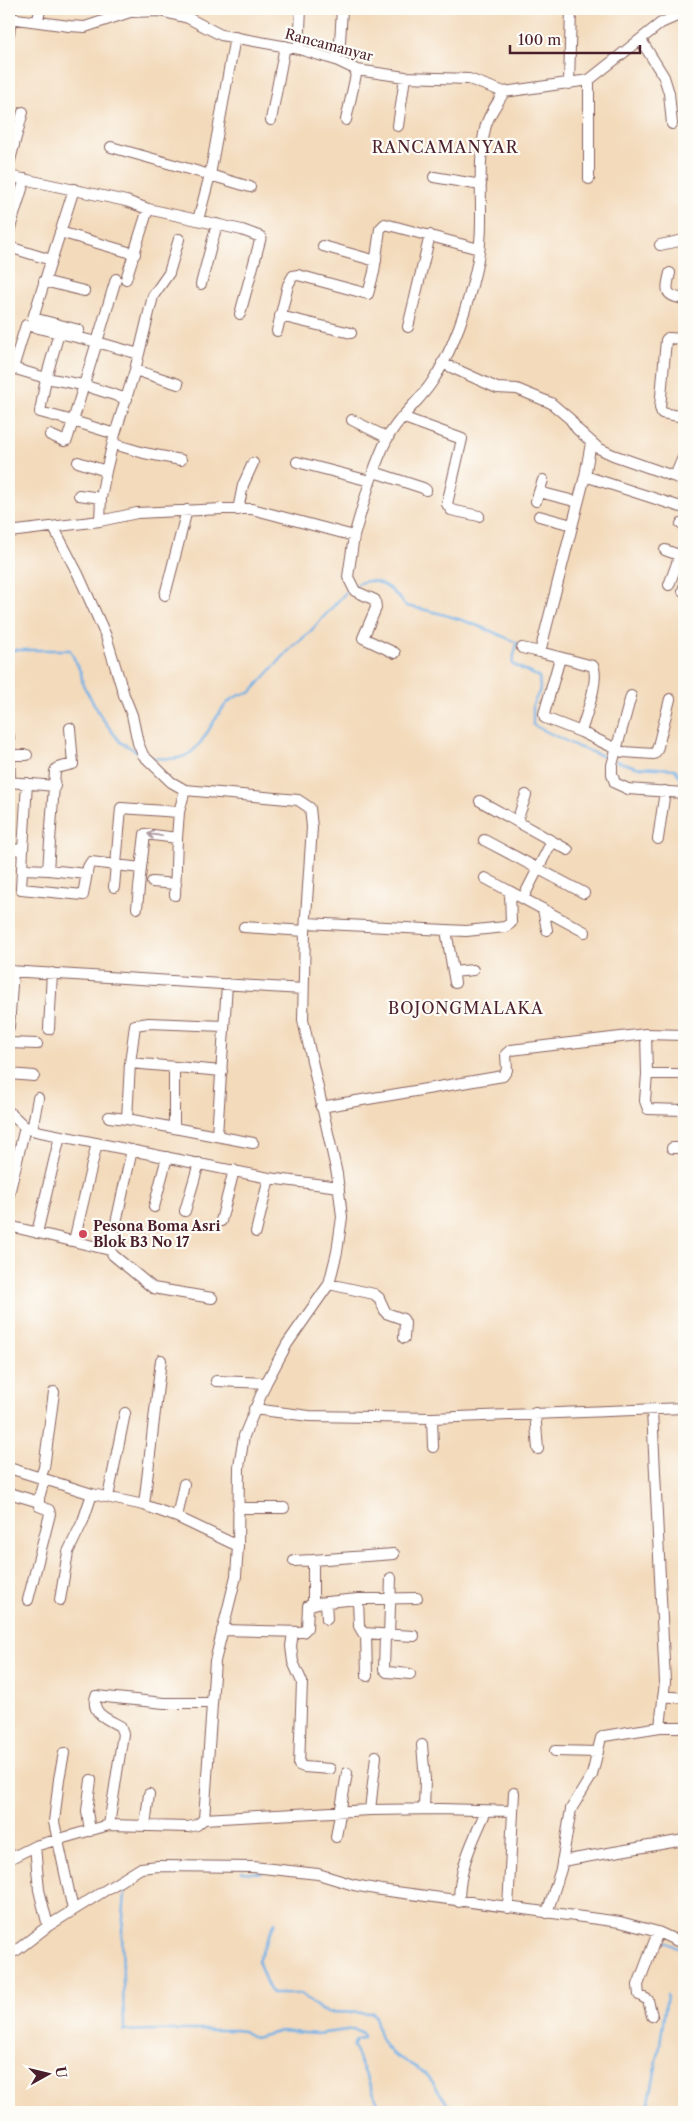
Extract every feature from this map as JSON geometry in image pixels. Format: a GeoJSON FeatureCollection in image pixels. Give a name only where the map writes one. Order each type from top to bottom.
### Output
{"type":"FeatureCollection","features":[{"type":"Feature","properties":{"kind":"street"},"geometry":{"type":"LineString","coordinates":[[38,22],[40,9]]}},
{"type":"Feature","properties":{"kind":"street"},"geometry":{"type":"LineString","coordinates":[[299,49],[302,9]]}},
{"type":"Feature","properties":{"kind":"street"},"geometry":{"type":"LineString","coordinates":[[336,60],[340,42],[342,9]]}},
{"type":"Feature","properties":{"kind":"street"},"geometry":{"type":"LineString","coordinates":[[569,84],[572,9]]}},
{"type":"Feature","properties":{"kind":"street","name":"Rancamanyar"},"geometry":{"type":"LineString","coordinates":[[10,18],[85,27],[130,12],[160,11],[188,18],[221,35],[299,49],[336,60],[356,70],[405,77],[469,79],[504,92]]}},
{"type":"Feature","properties":{"kind":"street"},"geometry":{"type":"LineString","coordinates":[[395,653],[364,640],[363,636],[376,608],[376,603],[374,600],[355,591],[348,577],[354,536],[372,477],[388,438],[402,417],[432,382],[462,320],[476,268],[479,249],[485,128],[504,92],[529,87],[569,84],[595,78],[661,23],[684,14]]}},
{"type":"Feature","properties":{"kind":"street"},"geometry":{"type":"LineString","coordinates":[[9,34],[10,18]]}},
{"type":"Feature","properties":{"kind":"street"},"geometry":{"type":"LineString","coordinates":[[198,220],[210,175],[235,37]]}},
{"type":"Feature","properties":{"kind":"street"},"geometry":{"type":"LineString","coordinates":[[641,40],[664,78],[669,93],[672,124]]}},
{"type":"Feature","properties":{"kind":"street"},"geometry":{"type":"LineString","coordinates":[[271,120],[285,46]]}},
{"type":"Feature","properties":{"kind":"street"},"geometry":{"type":"LineString","coordinates":[[346,120],[356,70]]}},
{"type":"Feature","properties":{"kind":"street"},"geometry":{"type":"LineString","coordinates":[[398,126],[405,77]]}},
{"type":"Feature","properties":{"kind":"street"},"geometry":{"type":"LineString","coordinates":[[589,80],[591,101],[588,148],[589,179]]}},
{"type":"Feature","properties":{"kind":"street"},"geometry":{"type":"LineString","coordinates":[[9,164],[12,140],[23,112]]}},
{"type":"Feature","properties":{"kind":"street"},"geometry":{"type":"LineString","coordinates":[[111,147],[250,187]]}},
{"type":"Feature","properties":{"kind":"street"},"geometry":{"type":"LineString","coordinates":[[9,176],[126,201],[148,209],[242,230],[261,237],[240,314]]}},
{"type":"Feature","properties":{"kind":"street"},"geometry":{"type":"LineString","coordinates":[[434,177],[481,185]]}},
{"type":"Feature","properties":{"kind":"street"},"geometry":{"type":"LineString","coordinates":[[9,231],[25,178]]}},
{"type":"Feature","properties":{"kind":"street"},"geometry":{"type":"LineString","coordinates":[[74,189],[33,318],[79,330]]}},
{"type":"Feature","properties":{"kind":"street"},"geometry":{"type":"LineString","coordinates":[[50,435],[64,441],[66,440],[97,342],[121,279],[135,254],[148,209]]}},
{"type":"Feature","properties":{"kind":"street"},"geometry":{"type":"LineString","coordinates":[[201,284],[217,224]]}},
{"type":"Feature","properties":{"kind":"street"},"geometry":{"type":"LineString","coordinates":[[277,331],[288,285],[293,276],[298,275],[368,294],[376,260],[380,228],[385,224],[479,249]]}},
{"type":"Feature","properties":{"kind":"street"},"geometry":{"type":"LineString","coordinates":[[60,232],[135,254]]}},
{"type":"Feature","properties":{"kind":"street"},"geometry":{"type":"LineString","coordinates":[[408,327],[430,235]]}},
{"type":"Feature","properties":{"kind":"street"},"geometry":{"type":"LineString","coordinates":[[100,522],[101,498],[106,470],[135,370],[153,296],[170,273],[178,239]]}},
{"type":"Feature","properties":{"kind":"street"},"geometry":{"type":"LineString","coordinates":[[660,244],[684,240]]}},
{"type":"Feature","properties":{"kind":"street"},"geometry":{"type":"LineString","coordinates":[[323,246],[376,260]]}},
{"type":"Feature","properties":{"kind":"street"},"geometry":{"type":"LineString","coordinates":[[9,247],[51,260]]}},
{"type":"Feature","properties":{"kind":"street"},"geometry":{"type":"LineString","coordinates":[[670,273],[666,288],[668,292],[673,297],[684,299]]}},
{"type":"Feature","properties":{"kind":"street"},"geometry":{"type":"LineString","coordinates":[[44,281],[84,291]]}},
{"type":"Feature","properties":{"kind":"street"},"geometry":{"type":"LineString","coordinates":[[280,316],[351,333]]}},
{"type":"Feature","properties":{"kind":"street"},"geometry":{"type":"LineString","coordinates":[[127,399],[83,385],[46,378],[11,368],[26,325],[139,354]]}},
{"type":"Feature","properties":{"kind":"street"},"geometry":{"type":"LineString","coordinates":[[59,333],[41,398],[40,412],[72,421],[144,453],[181,460]]}},
{"type":"Feature","properties":{"kind":"street"},"geometry":{"type":"LineString","coordinates":[[684,339],[666,340],[660,408],[662,413],[684,417]]}},
{"type":"Feature","properties":{"kind":"street"},"geometry":{"type":"LineString","coordinates":[[442,363],[497,388],[517,389],[551,403],[570,419],[592,443],[613,455],[680,478],[684,455]]}},
{"type":"Feature","properties":{"kind":"street"},"geometry":{"type":"LineString","coordinates":[[135,370],[178,384]]}},
{"type":"Feature","properties":{"kind":"street"},"geometry":{"type":"LineString","coordinates":[[402,417],[462,439],[447,504],[451,510],[479,516]]}},
{"type":"Feature","properties":{"kind":"street"},"geometry":{"type":"LineString","coordinates":[[352,420],[388,438]]}},
{"type":"Feature","properties":{"kind":"street"},"geometry":{"type":"LineString","coordinates":[[540,652],[592,443]]}},
{"type":"Feature","properties":{"kind":"street"},"geometry":{"type":"LineString","coordinates":[[78,462],[106,470]]}},
{"type":"Feature","properties":{"kind":"street"},"geometry":{"type":"LineString","coordinates":[[297,462],[426,490]]}},
{"type":"Feature","properties":{"kind":"street"},"geometry":{"type":"LineString","coordinates":[[238,510],[243,485],[253,463]]}},
{"type":"Feature","properties":{"kind":"street"},"geometry":{"type":"LineString","coordinates":[[585,476],[684,508]]}},
{"type":"Feature","properties":{"kind":"street"},"geometry":{"type":"LineString","coordinates":[[543,480],[537,496],[578,502]]}},
{"type":"Feature","properties":{"kind":"street"},"geometry":{"type":"LineString","coordinates":[[79,495],[101,498]]}},
{"type":"Feature","properties":{"kind":"street"},"geometry":{"type":"LineString","coordinates":[[9,532],[100,522],[137,513],[252,509],[354,536]]}},
{"type":"Feature","properties":{"kind":"street"},"geometry":{"type":"LineString","coordinates":[[165,595],[187,510]]}},
{"type":"Feature","properties":{"kind":"street"},"geometry":{"type":"LineString","coordinates":[[539,516],[572,525]]}},
{"type":"Feature","properties":{"kind":"street"},"geometry":{"type":"LineString","coordinates":[[54,528],[78,574],[106,636],[143,755],[171,782],[185,790],[298,800],[307,804],[312,818],[303,1020],[339,1187],[342,1217],[338,1252],[329,1284],[287,1344],[266,1383],[244,1436],[239,1467],[238,1546],[233,1591],[215,1661],[204,1819]]}},
{"type":"Feature","properties":{"kind":"street"},"geometry":{"type":"LineString","coordinates":[[665,550],[682,556],[669,585]]}},
{"type":"Feature","properties":{"kind":"street"},"geometry":{"type":"LineString","coordinates":[[522,648],[590,665],[595,670],[593,689],[581,732]]}},
{"type":"Feature","properties":{"kind":"street"},"geometry":{"type":"LineString","coordinates":[[560,658],[547,701],[545,718],[581,732],[614,756],[654,754],[657,750],[670,699]]}},
{"type":"Feature","properties":{"kind":"street"},"geometry":{"type":"LineString","coordinates":[[631,696],[614,756],[612,774],[615,783],[628,788],[684,793]]}},
{"type":"Feature","properties":{"kind":"street"},"geometry":{"type":"LineString","coordinates":[[48,870],[56,769],[73,764],[70,728]]}},
{"type":"Feature","properties":{"kind":"street"},"geometry":{"type":"LineString","coordinates":[[9,736],[10,782],[54,786]]}},
{"type":"Feature","properties":{"kind":"street"},"geometry":{"type":"LineString","coordinates":[[10,755],[27,755]]}},
{"type":"Feature","properties":{"kind":"street"},"geometry":{"type":"LineString","coordinates":[[27,783],[21,889],[81,895],[84,894],[86,874],[91,862],[141,868]]}},
{"type":"Feature","properties":{"kind":"street"},"geometry":{"type":"LineString","coordinates":[[152,882],[175,889],[179,812],[185,790]]}},
{"type":"Feature","properties":{"kind":"street"},"geometry":{"type":"LineString","coordinates":[[658,839],[665,791]]}},
{"type":"Feature","properties":{"kind":"street"},"geometry":{"type":"LineString","coordinates":[[517,821],[526,795]]}},
{"type":"Feature","properties":{"kind":"street"},"geometry":{"type":"LineString","coordinates":[[480,801],[568,850]]}},
{"type":"Feature","properties":{"kind":"street"},"geometry":{"type":"LineString","coordinates":[[114,886],[121,808],[179,812]]}},
{"type":"Feature","properties":{"kind":"street"},"geometry":{"type":"LineString","coordinates":[[137,908],[145,834],[177,838]]}},
{"type":"Feature","properties":{"kind":"street"},"geometry":{"type":"LineString","coordinates":[[484,840],[584,893]]}},
{"type":"Feature","properties":{"kind":"street"},"geometry":{"type":"LineString","coordinates":[[523,898],[552,841]]}},
{"type":"Feature","properties":{"kind":"street"},"geometry":{"type":"LineString","coordinates":[[9,849],[23,850]]}},
{"type":"Feature","properties":{"kind":"street"},"geometry":{"type":"LineString","coordinates":[[22,869],[86,874]]}},
{"type":"Feature","properties":{"kind":"street"},"geometry":{"type":"LineString","coordinates":[[486,878],[584,932]]}},
{"type":"Feature","properties":{"kind":"street"},"geometry":{"type":"LineString","coordinates":[[244,927],[466,931],[506,927],[511,923],[510,892]]}},
{"type":"Feature","properties":{"kind":"street"},"geometry":{"type":"LineString","coordinates":[[543,909],[547,930]]}},
{"type":"Feature","properties":{"kind":"street"},"geometry":{"type":"LineString","coordinates":[[446,930],[454,983]]}},
{"type":"Feature","properties":{"kind":"street"},"geometry":{"type":"LineString","coordinates":[[453,972],[473,970]]}},
{"type":"Feature","properties":{"kind":"street"},"geometry":{"type":"LineString","coordinates":[[9,1027],[11,971],[304,990]]}},
{"type":"Feature","properties":{"kind":"street"},"geometry":{"type":"LineString","coordinates":[[49,1029],[52,973]]}},
{"type":"Feature","properties":{"kind":"street"},"geometry":{"type":"LineString","coordinates":[[217,1135],[227,984]]}},
{"type":"Feature","properties":{"kind":"street"},"geometry":{"type":"LineString","coordinates":[[127,1119],[130,1063],[134,1027],[137,1024],[224,1026]]}},
{"type":"Feature","properties":{"kind":"street"},"geometry":{"type":"LineString","coordinates":[[320,1103],[503,1076],[507,1070],[506,1054],[511,1050],[646,1034],[684,1035]]}},
{"type":"Feature","properties":{"kind":"street"},"geometry":{"type":"LineString","coordinates":[[646,1034],[647,1074],[645,1101],[648,1109],[684,1110]]}},
{"type":"Feature","properties":{"kind":"street"},"geometry":{"type":"LineString","coordinates":[[9,1043],[37,1044]]}},
{"type":"Feature","properties":{"kind":"street"},"geometry":{"type":"LineString","coordinates":[[130,1063],[222,1072]]}},
{"type":"Feature","properties":{"kind":"street"},"geometry":{"type":"LineString","coordinates":[[174,1067],[174,1126]]}},
{"type":"Feature","properties":{"kind":"street"},"geometry":{"type":"LineString","coordinates":[[9,1074],[34,1076]]}},
{"type":"Feature","properties":{"kind":"street"},"geometry":{"type":"LineString","coordinates":[[647,1074],[684,1074]]}},
{"type":"Feature","properties":{"kind":"street"},"geometry":{"type":"LineString","coordinates":[[9,1194],[38,1098]]}},
{"type":"Feature","properties":{"kind":"street"},"geometry":{"type":"LineString","coordinates":[[9,1112],[29,1128],[60,1136],[269,1178],[339,1187]]}},
{"type":"Feature","properties":{"kind":"street"},"geometry":{"type":"LineString","coordinates":[[109,1117],[174,1126],[252,1143]]}},
{"type":"Feature","properties":{"kind":"street"},"geometry":{"type":"LineString","coordinates":[[36,1233],[60,1136]]}},
{"type":"Feature","properties":{"kind":"street"},"geometry":{"type":"LineString","coordinates":[[74,1242],[98,1143]]}},
{"type":"Feature","properties":{"kind":"street"},"geometry":{"type":"LineString","coordinates":[[672,1148],[684,1148]]}},
{"type":"Feature","properties":{"kind":"street"},"geometry":{"type":"LineString","coordinates":[[132,1150],[110,1250],[113,1255],[153,1288],[212,1298]]}},
{"type":"Feature","properties":{"kind":"street"},"geometry":{"type":"LineString","coordinates":[[154,1207],[167,1157]]}},
{"type":"Feature","properties":{"kind":"street"},"geometry":{"type":"LineString","coordinates":[[185,1211],[199,1163]]}},
{"type":"Feature","properties":{"kind":"street"},"geometry":{"type":"LineString","coordinates":[[221,1221],[234,1170]]}},
{"type":"Feature","properties":{"kind":"street"},"geometry":{"type":"LineString","coordinates":[[256,1232],[269,1178]]}},
{"type":"Feature","properties":{"kind":"street"},"geometry":{"type":"LineString","coordinates":[[9,1226],[110,1250]]}},
{"type":"Feature","properties":{"kind":"street"},"geometry":{"type":"LineString","coordinates":[[329,1284],[374,1294],[379,1298],[386,1313],[400,1316],[403,1319],[405,1323],[404,1338]]}},
{"type":"Feature","properties":{"kind":"street"},"geometry":{"type":"LineString","coordinates":[[144,1505],[161,1360]]}},
{"type":"Feature","properties":{"kind":"street"},"geometry":{"type":"LineString","coordinates":[[216,1381],[266,1383]]}},
{"type":"Feature","properties":{"kind":"street"},"geometry":{"type":"LineString","coordinates":[[28,1600],[50,1514],[49,1510],[39,1506],[39,1502],[54,1392]]}},
{"type":"Feature","properties":{"kind":"street"},"geometry":{"type":"LineString","coordinates":[[254,1409],[309,1416],[432,1418],[684,1408]]}},
{"type":"Feature","properties":{"kind":"street"},"geometry":{"type":"LineString","coordinates":[[652,1410],[665,1682],[660,1727]]}},
{"type":"Feature","properties":{"kind":"street"},"geometry":{"type":"LineString","coordinates":[[108,1497],[125,1413]]}},
{"type":"Feature","properties":{"kind":"street"},"geometry":{"type":"LineString","coordinates":[[535,1413],[538,1449]]}},
{"type":"Feature","properties":{"kind":"street"},"geometry":{"type":"LineString","coordinates":[[432,1418],[433,1446]]}},
{"type":"Feature","properties":{"kind":"street"},"geometry":{"type":"LineString","coordinates":[[9,1468],[92,1494],[144,1505],[177,1517],[238,1546]]}},
{"type":"Feature","properties":{"kind":"street"},"geometry":{"type":"LineString","coordinates":[[177,1517],[184,1484]]}},
{"type":"Feature","properties":{"kind":"street"},"geometry":{"type":"LineString","coordinates":[[9,1493],[39,1502]]}},
{"type":"Feature","properties":{"kind":"street"},"geometry":{"type":"LineString","coordinates":[[60,1600],[68,1552],[79,1530],[92,1494]]}},
{"type":"Feature","properties":{"kind":"street"},"geometry":{"type":"LineString","coordinates":[[238,1508],[284,1508]]}},
{"type":"Feature","properties":{"kind":"street"},"geometry":{"type":"LineString","coordinates":[[294,1561],[394,1554]]}},
{"type":"Feature","properties":{"kind":"street"},"geometry":{"type":"LineString","coordinates":[[313,1560],[313,1604]]}},
{"type":"Feature","properties":{"kind":"street"},"geometry":{"type":"LineString","coordinates":[[391,1578],[384,1669],[387,1672],[410,1674]]}},
{"type":"Feature","properties":{"kind":"street"},"geometry":{"type":"LineString","coordinates":[[222,1630],[303,1632],[306,1630],[307,1608],[313,1604],[358,1599],[417,1598]]}},
{"type":"Feature","properties":{"kind":"street"},"geometry":{"type":"LineString","coordinates":[[358,1599],[359,1630],[366,1634],[414,1636]]}},
{"type":"Feature","properties":{"kind":"street"},"geometry":{"type":"LineString","coordinates":[[326,1602],[327,1619]]}},
{"type":"Feature","properties":{"kind":"street"},"geometry":{"type":"LineString","coordinates":[[293,1632],[291,1646],[293,1662],[302,1682],[299,1764],[304,1768],[330,1769]]}},
{"type":"Feature","properties":{"kind":"street"},"geometry":{"type":"LineString","coordinates":[[366,1634],[367,1676]]}},
{"type":"Feature","properties":{"kind":"street"},"geometry":{"type":"LineString","coordinates":[[109,1825],[124,1734],[120,1726],[102,1717],[97,1711],[94,1705],[96,1696],[164,1703],[212,1703]]}},
{"type":"Feature","properties":{"kind":"street"},"geometry":{"type":"LineString","coordinates":[[663,1696],[684,1698]]}},
{"type":"Feature","properties":{"kind":"street"},"geometry":{"type":"LineString","coordinates":[[547,1913],[562,1861],[571,1809],[592,1775],[601,1738],[660,1727],[684,1727]]}},
{"type":"Feature","properties":{"kind":"street"},"geometry":{"type":"LineString","coordinates":[[422,1745],[425,1780],[424,1809]]}},
{"type":"Feature","properties":{"kind":"street"},"geometry":{"type":"LineString","coordinates":[[555,1751],[598,1752]]}},
{"type":"Feature","properties":{"kind":"street"},"geometry":{"type":"LineString","coordinates":[[64,1753],[54,1822],[74,1910]]}},
{"type":"Feature","properties":{"kind":"street"},"geometry":{"type":"LineString","coordinates":[[370,1810],[376,1756]]}},
{"type":"Feature","properties":{"kind":"street"},"geometry":{"type":"LineString","coordinates":[[336,1837],[347,1773]]}},
{"type":"Feature","properties":{"kind":"street"},"geometry":{"type":"LineString","coordinates":[[90,1830],[87,1811],[91,1780]]}},
{"type":"Feature","properties":{"kind":"street"},"geometry":{"type":"LineString","coordinates":[[508,1908],[514,1793]]}},
{"type":"Feature","properties":{"kind":"street"},"geometry":{"type":"LineString","coordinates":[[145,1826],[149,1794]]}},
{"type":"Feature","properties":{"kind":"street"},"geometry":{"type":"LineString","coordinates":[[9,1859],[35,1846],[109,1825],[188,1827],[196,1825],[204,1819],[370,1810],[512,1811]]}},
{"type":"Feature","properties":{"kind":"street"},"geometry":{"type":"LineString","coordinates":[[459,1902],[459,1883],[462,1869],[486,1811]]}},
{"type":"Feature","properties":{"kind":"street"},"geometry":{"type":"LineString","coordinates":[[562,1861],[684,1840]]}},
{"type":"Feature","properties":{"kind":"street"},"geometry":{"type":"LineString","coordinates":[[35,1846],[39,1890],[48,1926]]}},
{"type":"Feature","properties":{"kind":"street"},"geometry":{"type":"LineString","coordinates":[[9,1954],[48,1926],[141,1868],[158,1866],[252,1868],[318,1874],[354,1885],[381,1890],[459,1902],[620,1922],[657,1932],[684,1944]]}},
{"type":"Feature","properties":{"kind":"street"},"geometry":{"type":"LineString","coordinates":[[652,2016],[648,2000],[639,1995],[638,1985],[657,1932]]}},
{"type":"Feature","properties":{"kind":"waterway"},"geometry":{"type":"LineString","coordinates":[[356,585],[371,581],[378,582],[396,595],[406,606],[463,620],[517,643],[512,664],[539,677],[540,690],[533,704],[533,725],[578,747],[611,759]]}},
{"type":"Feature","properties":{"kind":"waterway"},"geometry":{"type":"LineString","coordinates":[[151,758],[179,758],[192,752],[229,702],[238,695],[250,693],[349,589]]}},
{"type":"Feature","properties":{"kind":"waterway"},"geometry":{"type":"LineString","coordinates":[[9,650],[70,650],[81,673],[83,685],[102,718],[120,742],[138,752]]}},
{"type":"Feature","properties":{"kind":"waterway"},"geometry":{"type":"LineString","coordinates":[[616,761],[636,767],[675,769],[682,781],[684,781]]}},
{"type":"Feature","properties":{"kind":"waterway"},"geometry":{"type":"LineString","coordinates":[[242,1872],[262,1873]]}},
{"type":"Feature","properties":{"kind":"waterway"},"geometry":{"type":"LineString","coordinates":[[121,1885],[125,1894],[122,1930],[124,2031],[236,2030],[243,2031],[255,2038],[281,2031],[317,2034],[354,2029],[361,2032],[364,2036],[364,2038],[356,2039],[353,2046],[382,2112]]}},
{"type":"Feature","properties":{"kind":"waterway"},"geometry":{"type":"LineString","coordinates":[[275,1922],[258,1960],[272,1994],[301,1994],[321,2010],[327,2012],[373,2013],[381,2039],[387,2048],[396,2056],[423,2072],[453,2112]]}},
{"type":"Feature","properties":{"kind":"waterway"},"geometry":{"type":"LineString","coordinates":[[658,1938],[684,1951]]}},
{"type":"Feature","properties":{"kind":"waterway"},"geometry":{"type":"LineString","coordinates":[[647,2112],[659,2051],[667,1995]]}},
{"type":"Feature","properties":{"kind":"place","name":"Pesona Boma Asri Blok B3 No 17"},"geometry":{"type":"Point","coordinates":[83,1234]}},
{"type":"Feature","properties":{"kind":"district","name":"RANCAMANYAR"},"geometry":{"type":"Point","coordinates":[445,147]}},
{"type":"Feature","properties":{"kind":"district","name":"BOJONGMALAKA"},"geometry":{"type":"Point","coordinates":[466,1008]}}]}
